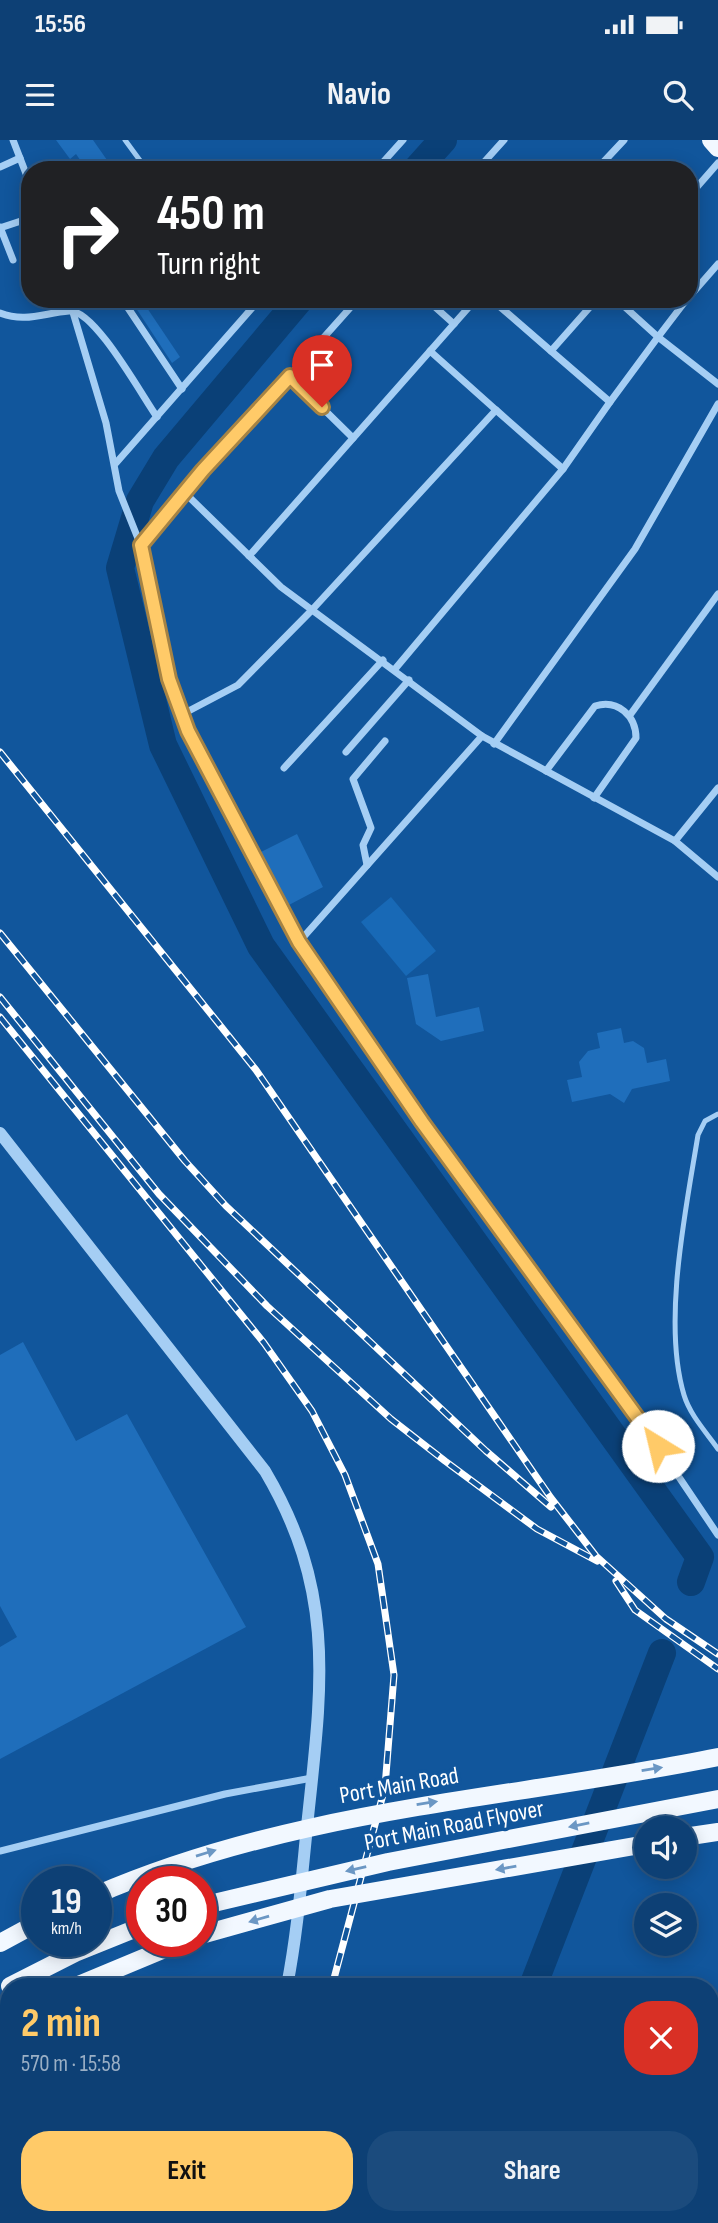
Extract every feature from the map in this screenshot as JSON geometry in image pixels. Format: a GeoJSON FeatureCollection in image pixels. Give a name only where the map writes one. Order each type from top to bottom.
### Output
{"type":"FeatureCollection","features":[{"type":"Feature","properties":{"kind":"main road"},"geometry":{"type":"LineString","coordinates":[[711,140],[718,148]]}},
{"type":"Feature","properties":{"kind":"main road","name":"Port Main Road"},"geometry":{"type":"LineString","coordinates":[[112,1888],[159,1868],[245,1841],[396,1808],[718,1757]]}},
{"type":"Feature","properties":{"kind":"main road","name":"Port Main Road Flyover"},"geometry":{"type":"LineString","coordinates":[[217,1902],[388,1862],[718,1799]]}},
{"type":"Feature","properties":{"kind":"main road"},"geometry":{"type":"LineString","coordinates":[[697,1836],[718,1832]]}},
{"type":"Feature","properties":{"kind":"main road","name":"Port Main Road Flyover"},"geometry":{"type":"LineString","coordinates":[[217,1931],[330,1899],[634,1846]]}},
{"type":"Feature","properties":{"kind":"main road"},"geometry":{"type":"LineString","coordinates":[[0,1943],[21,1932]]}},
{"type":"Feature","properties":{"kind":"main road"},"geometry":{"type":"LineString","coordinates":[[26,1978],[75,1953],[126,1932]]}},
{"type":"Feature","properties":{"kind":"main road"},"geometry":{"type":"LineString","coordinates":[[95,1978],[146,1957]]}},
{"type":"Feature","properties":{"kind":"street"},"geometry":{"type":"LineString","coordinates":[[13,140],[21,161]]}},
{"type":"Feature","properties":{"kind":"street"},"geometry":{"type":"LineString","coordinates":[[384,161],[403,140]]}},
{"type":"Feature","properties":{"kind":"street"},"geometry":{"type":"LineString","coordinates":[[485,161],[504,140]]}},
{"type":"Feature","properties":{"kind":"street"},"geometry":{"type":"LineString","coordinates":[[604,161],[624,140]]}},
{"type":"Feature","properties":{"kind":"street"},"geometry":{"type":"LineString","coordinates":[[0,167],[20,158]]}},
{"type":"Feature","properties":{"kind":"street"},"geometry":{"type":"LineString","coordinates":[[698,186],[718,163]]}},
{"type":"Feature","properties":{"kind":"street"},"geometry":{"type":"LineString","coordinates":[[13,260],[0,228],[21,221]]}},
{"type":"Feature","properties":{"kind":"street"},"geometry":{"type":"LineString","coordinates":[[698,287],[718,264]]}},
{"type":"Feature","properties":{"kind":"street"},"geometry":{"type":"LineString","coordinates":[[128,308],[182,389]]}},
{"type":"Feature","properties":{"kind":"street"},"geometry":{"type":"LineString","coordinates":[[116,463],[252,308]]}},
{"type":"Feature","properties":{"kind":"street"},"geometry":{"type":"LineString","coordinates":[[141,545],[350,308]]}},
{"type":"Feature","properties":{"kind":"street"},"geometry":{"type":"LineString","coordinates":[[436,308],[454,324]]}},
{"type":"Feature","properties":{"kind":"street"},"geometry":{"type":"LineString","coordinates":[[249,556],[468,308]]}},
{"type":"Feature","properties":{"kind":"street"},"geometry":{"type":"LineString","coordinates":[[501,308],[610,402]]}},
{"type":"Feature","properties":{"kind":"street"},"geometry":{"type":"LineString","coordinates":[[551,351],[589,308]]}},
{"type":"Feature","properties":{"kind":"street"},"geometry":{"type":"LineString","coordinates":[[625,308],[718,384]]}},
{"type":"Feature","properties":{"kind":"street"},"geometry":{"type":"LineString","coordinates":[[395,669],[564,469],[680,308]]}},
{"type":"Feature","properties":{"kind":"street"},"geometry":{"type":"LineString","coordinates":[[0,313],[27,319],[72,310],[89,319],[157,417]]}},
{"type":"Feature","properties":{"kind":"street"},"geometry":{"type":"LineString","coordinates":[[72,310],[116,463],[119,491],[141,545],[169,679],[181,715],[202,761],[299,942],[385,1069],[658,1446],[718,1535]]}},
{"type":"Feature","properties":{"kind":"street"},"geometry":{"type":"LineString","coordinates":[[430,351],[564,469]]}},
{"type":"Feature","properties":{"kind":"street"},"geometry":{"type":"LineString","coordinates":[[290,376],[353,438]]}},
{"type":"Feature","properties":{"kind":"street"},"geometry":{"type":"LineString","coordinates":[[494,744],[635,549],[718,404]]}},
{"type":"Feature","properties":{"kind":"street"},"geometry":{"type":"LineString","coordinates":[[181,715],[238,685],[311,611],[496,410]]}},
{"type":"Feature","properties":{"kind":"street"},"geometry":{"type":"LineString","coordinates":[[185,493],[249,556],[311,611],[383,660],[482,736],[676,841],[718,877]]}},
{"type":"Feature","properties":{"kind":"street"},"geometry":{"type":"LineString","coordinates":[[630,715],[718,594]]}},
{"type":"Feature","properties":{"kind":"street"},"geometry":{"type":"LineString","coordinates":[[284,768],[383,660]]}},
{"type":"Feature","properties":{"kind":"street"},"geometry":{"type":"LineString","coordinates":[[346,752],[409,680]]}},
{"type":"Feature","properties":{"kind":"street"},"geometry":{"type":"LineString","coordinates":[[546,771],[595,706],[605,703],[615,706],[630,715],[636,727],[636,738],[594,798]]}},
{"type":"Feature","properties":{"kind":"street"},"geometry":{"type":"LineString","coordinates":[[299,942],[482,736]]}},
{"type":"Feature","properties":{"kind":"street"},"geometry":{"type":"LineString","coordinates":[[367,865],[363,845],[370,828],[354,779],[385,741]]}},
{"type":"Feature","properties":{"kind":"street"},"geometry":{"type":"LineString","coordinates":[[676,841],[718,788]]}},
{"type":"Feature","properties":{"kind":"street"},"geometry":{"type":"LineString","coordinates":[[0,1133],[232,1426],[283,1502],[302,1546],[320,1631],[320,1700],[288,1978]]}},
{"type":"Feature","properties":{"kind":"street"},"geometry":{"type":"LineString","coordinates":[[0,1851],[225,1794],[312,1778]]}},
{"type":"Feature","properties":{"kind":"lane"},"geometry":{"type":"LineString","coordinates":[[125,140],[140,161]]}},
{"type":"Feature","properties":{"kind":"lane"},"geometry":{"type":"LineString","coordinates":[[718,1114],[705,1121],[698,1135],[683,1231],[676,1304],[684,1394],[718,1449]]}},
{"type":"Feature","properties":{"kind":"shaded area"},"geometry":{"type":"Polygon","coordinates":[[[391,897],[436,951],[406,976],[361,922],[391,897]]]}},
{"type":"Feature","properties":{"kind":"building"},"geometry":{"type":"Polygon","coordinates":[[[56,140],[93,140],[108,161],[81,161],[76,154],[70,159],[56,140]]]}},
{"type":"Feature","properties":{"kind":"building"},"geometry":{"type":"Polygon","coordinates":[[[136,308],[147,308],[180,357],[172,363],[136,308]]]}},
{"type":"Feature","properties":{"kind":"building"},"geometry":{"type":"Polygon","coordinates":[[[297,834],[323,887],[287,906],[259,853],[297,834]]]}},
{"type":"Feature","properties":{"kind":"building"},"geometry":{"type":"Polygon","coordinates":[[[428,974],[436,1017],[479,1007],[484,1031],[441,1041],[416,1024],[407,978],[428,974]]]}},
{"type":"Feature","properties":{"kind":"building"},"geometry":{"type":"Polygon","coordinates":[[[621,1028],[624,1043],[633,1041],[644,1048],[647,1063],[666,1059],[670,1081],[632,1089],[624,1103],[610,1094],[572,1102],[567,1080],[582,1077],[579,1062],[588,1051],[600,1048],[597,1033],[621,1028]]]}},
{"type":"Feature","properties":{"kind":"building"},"geometry":{"type":"Polygon","coordinates":[[[23,1342],[76,1441],[127,1414],[246,1627],[0,1759],[0,1647],[17,1637],[0,1606],[0,1355],[23,1342]]]}},
{"type":"Feature","properties":{"kind":"waterway"},"geometry":{"type":"LineString","coordinates":[[424,161],[443,140]]}},
{"type":"Feature","properties":{"kind":"waterway"},"geometry":{"type":"LineString","coordinates":[[292,308],[166,458],[140,501],[120,568],[163,745],[261,946],[700,1557],[691,1582]]}},
{"type":"Feature","properties":{"kind":"waterway"},"geometry":{"type":"LineString","coordinates":[[536,1978],[662,1653]]}},
{"type":"Feature","properties":{"kind":"railway"},"geometry":{"type":"LineString","coordinates":[[0,752],[256,1070],[551,1498],[596,1556],[666,1619],[718,1654]]}},
{"type":"Feature","properties":{"kind":"railway"},"geometry":{"type":"LineString","coordinates":[[0,933],[185,1161],[226,1206],[486,1451],[551,1507]]}},
{"type":"Feature","properties":{"kind":"railway"},"geometry":{"type":"LineString","coordinates":[[0,997],[159,1194],[267,1306],[391,1419],[445,1461],[537,1529],[597,1561]]}},
{"type":"Feature","properties":{"kind":"railway"},"geometry":{"type":"LineString","coordinates":[[0,1017],[264,1343],[312,1411],[345,1475],[378,1564],[394,1675],[385,1787],[334,1978]]}},
{"type":"Feature","properties":{"kind":"railway"},"geometry":{"type":"LineString","coordinates":[[616,1581],[635,1610],[718,1669]]}},
{"type":"Feature","properties":{"kind":"route"},"geometry":{"type":"LineString","coordinates":[[322,407],[290,376],[203,470],[141,545],[175,698],[196,749],[250,854],[315,969],[422,1122],[658,1446]]}}]}
